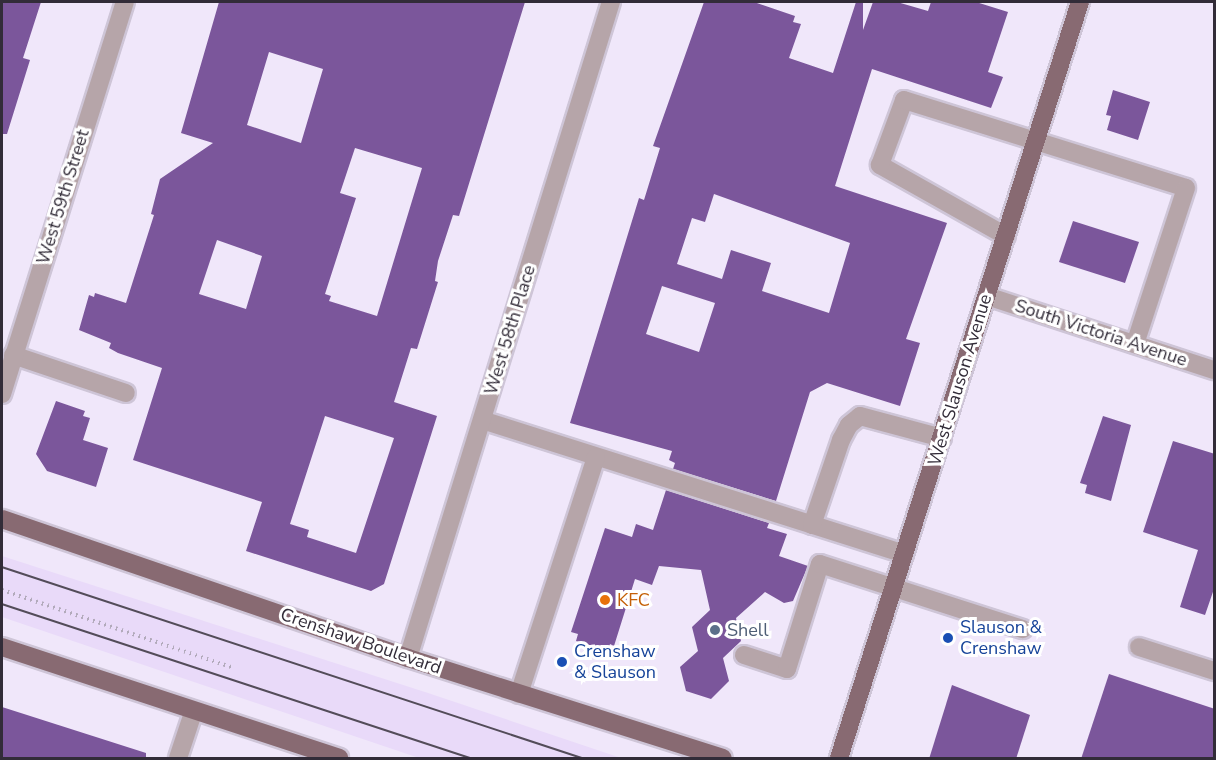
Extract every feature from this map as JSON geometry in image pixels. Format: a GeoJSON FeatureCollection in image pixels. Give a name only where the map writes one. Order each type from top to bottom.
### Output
{"type":"FeatureCollection","features":[{"type":"Feature","properties":{"kind":"main road","name":"West Slauson Avenue"},"geometry":{"type":"LineString","coordinates":[[839,759],[1080,2]]}},
{"type":"Feature","properties":{"kind":"main road","name":"Crenshaw Boulevard"},"geometry":{"type":"LineString","coordinates":[[2,519],[408,658],[723,759]]}},
{"type":"Feature","properties":{"kind":"main road"},"geometry":{"type":"LineString","coordinates":[[2,647],[339,759]]}},
{"type":"Feature","properties":{"kind":"street","name":"West 59th Street"},"geometry":{"type":"LineString","coordinates":[[2,394],[125,2]]}},
{"type":"Feature","properties":{"kind":"street","name":"West 58th Place"},"geometry":{"type":"LineString","coordinates":[[408,658],[611,2]]}},
{"type":"Feature","properties":{"kind":"street"},"geometry":{"type":"LineString","coordinates":[[1006,236],[880,165],[904,100],[1186,188],[1135,344]]}},
{"type":"Feature","properties":{"kind":"street","name":"South Victoria Avenue"},"geometry":{"type":"LineString","coordinates":[[987,296],[1215,370]]}},
{"type":"Feature","properties":{"kind":"street"},"geometry":{"type":"LineString","coordinates":[[13,356],[126,393]]}},
{"type":"Feature","properties":{"kind":"street"},"geometry":{"type":"LineString","coordinates":[[812,525],[841,440],[849,425],[860,416],[942,438]]}},
{"type":"Feature","properties":{"kind":"street"},"geometry":{"type":"LineString","coordinates":[[482,420],[904,554]]}},
{"type":"Feature","properties":{"kind":"street"},"geometry":{"type":"LineString","coordinates":[[519,694],[596,457]]}},
{"type":"Feature","properties":{"kind":"street"},"geometry":{"type":"LineString","coordinates":[[744,655],[787,669],[820,564],[1023,629]]}},
{"type":"Feature","properties":{"kind":"street"},"geometry":{"type":"LineString","coordinates":[[1139,647],[1215,671]]}},
{"type":"Feature","properties":{"kind":"street"},"geometry":{"type":"LineString","coordinates":[[178,759],[193,712]]}},
{"type":"Feature","properties":{"kind":"path"},"geometry":{"type":"LineString","coordinates":[[2,590],[234,668]]}},
{"type":"Feature","properties":{"kind":"shaded area"},"geometry":{"type":"Polygon","coordinates":[[[2,556],[428,693],[621,758],[419,758],[2,617],[2,556]]]}},
{"type":"Feature","properties":{"kind":"building"},"geometry":{"type":"Polygon","coordinates":[[[2,2],[41,2],[23,58],[30,60],[7,134],[2,134],[2,2]]]}},
{"type":"Feature","properties":{"kind":"building"},"geometry":{"type":"Polygon","coordinates":[[[219,2],[525,2],[459,216],[453,215],[438,261],[435,281],[438,282],[417,349],[411,348],[394,402],[437,416],[384,584],[371,591],[246,551],[262,502],[133,460],[162,368],[118,353],[109,348],[111,343],[79,330],[89,295],[94,297],[95,293],[126,303],[154,215],[151,214],[160,179],[213,143],[181,133],[219,2]],[[269,52],[247,125],[301,143],[323,69],[269,52]],[[355,148],[340,193],[356,198],[325,294],[331,296],[329,301],[377,316],[422,168],[355,148]],[[217,240],[199,294],[246,309],[262,256],[217,240]],[[325,416],[290,524],[309,530],[307,537],[356,553],[394,438],[325,416]]]}},
{"type":"Feature","properties":{"kind":"building"},"geometry":{"type":"Polygon","coordinates":[[[704,2],[754,2],[795,16],[793,22],[801,24],[789,58],[833,73],[856,2],[863,2],[863,30],[873,2],[897,2],[928,11],[931,2],[976,2],[1008,12],[988,72],[1003,77],[991,108],[872,69],[835,186],[947,223],[906,339],[920,343],[900,406],[827,383],[810,392],[776,501],[673,469],[675,463],[669,460],[672,451],[570,423],[639,198],[644,200],[660,148],[653,146],[704,2]],[[714,194],[705,222],[692,218],[677,264],[722,279],[731,250],[771,263],[762,291],[829,313],[850,243],[714,194]],[[662,286],[646,334],[699,352],[715,303],[662,286]]]}},
{"type":"Feature","properties":{"kind":"building"},"geometry":{"type":"Polygon","coordinates":[[[1113,90],[1150,102],[1138,140],[1107,130],[1111,116],[1106,115],[1113,90]]]}},
{"type":"Feature","properties":{"kind":"building"},"geometry":{"type":"Polygon","coordinates":[[[1073,221],[1139,242],[1125,283],[1059,262],[1073,221]]]}},
{"type":"Feature","properties":{"kind":"building"},"geometry":{"type":"Polygon","coordinates":[[[56,401],[85,411],[83,416],[90,418],[83,440],[108,448],[96,487],[47,471],[36,454],[56,401]]]}},
{"type":"Feature","properties":{"kind":"building"},"geometry":{"type":"Polygon","coordinates":[[[1103,416],[1131,425],[1111,501],[1085,493],[1087,485],[1080,483],[1103,416]]]}},
{"type":"Feature","properties":{"kind":"building"},"geometry":{"type":"Polygon","coordinates":[[[1173,441],[1215,454],[1215,586],[1205,615],[1180,607],[1198,550],[1143,532],[1173,441]]]}},
{"type":"Feature","properties":{"kind":"building"},"geometry":{"type":"Polygon","coordinates":[[[666,490],[769,523],[767,528],[787,534],[779,556],[808,566],[793,601],[784,603],[765,592],[736,618],[741,641],[723,658],[729,681],[711,699],[686,691],[680,667],[698,651],[692,627],[710,610],[701,570],[659,566],[652,585],[635,579],[614,646],[610,644],[608,651],[576,641],[578,634],[571,632],[605,528],[632,537],[636,524],[653,530],[666,490]]]}},
{"type":"Feature","properties":{"kind":"building"},"geometry":{"type":"Polygon","coordinates":[[[1109,674],[1215,709],[1215,759],[1081,759],[1109,674]]]}},
{"type":"Feature","properties":{"kind":"building"},"geometry":{"type":"Polygon","coordinates":[[[952,685],[1030,715],[1016,759],[929,759],[952,685]]]}},
{"type":"Feature","properties":{"kind":"building"},"geometry":{"type":"Polygon","coordinates":[[[2,707],[146,753],[146,759],[2,759],[2,707]]]}},
{"type":"Feature","properties":{"kind":"tram line"},"geometry":{"type":"LineString","coordinates":[[2,567],[582,758]]}},
{"type":"Feature","properties":{"kind":"tram line"},"geometry":{"type":"LineString","coordinates":[[2,604],[471,758]]}},
{"type":"Feature","properties":{"kind":"place","name":"KFC"},"geometry":{"type":"Point","coordinates":[605,600]}},
{"type":"Feature","properties":{"kind":"place","name":"Shell"},"geometry":{"type":"Point","coordinates":[715,630]}},
{"type":"Feature","properties":{"kind":"place","name":"Slauson & Crenshaw"},"geometry":{"type":"Point","coordinates":[948,638]}},
{"type":"Feature","properties":{"kind":"place","name":"Crenshaw & Slauson"},"geometry":{"type":"Point","coordinates":[562,662]}}]}
